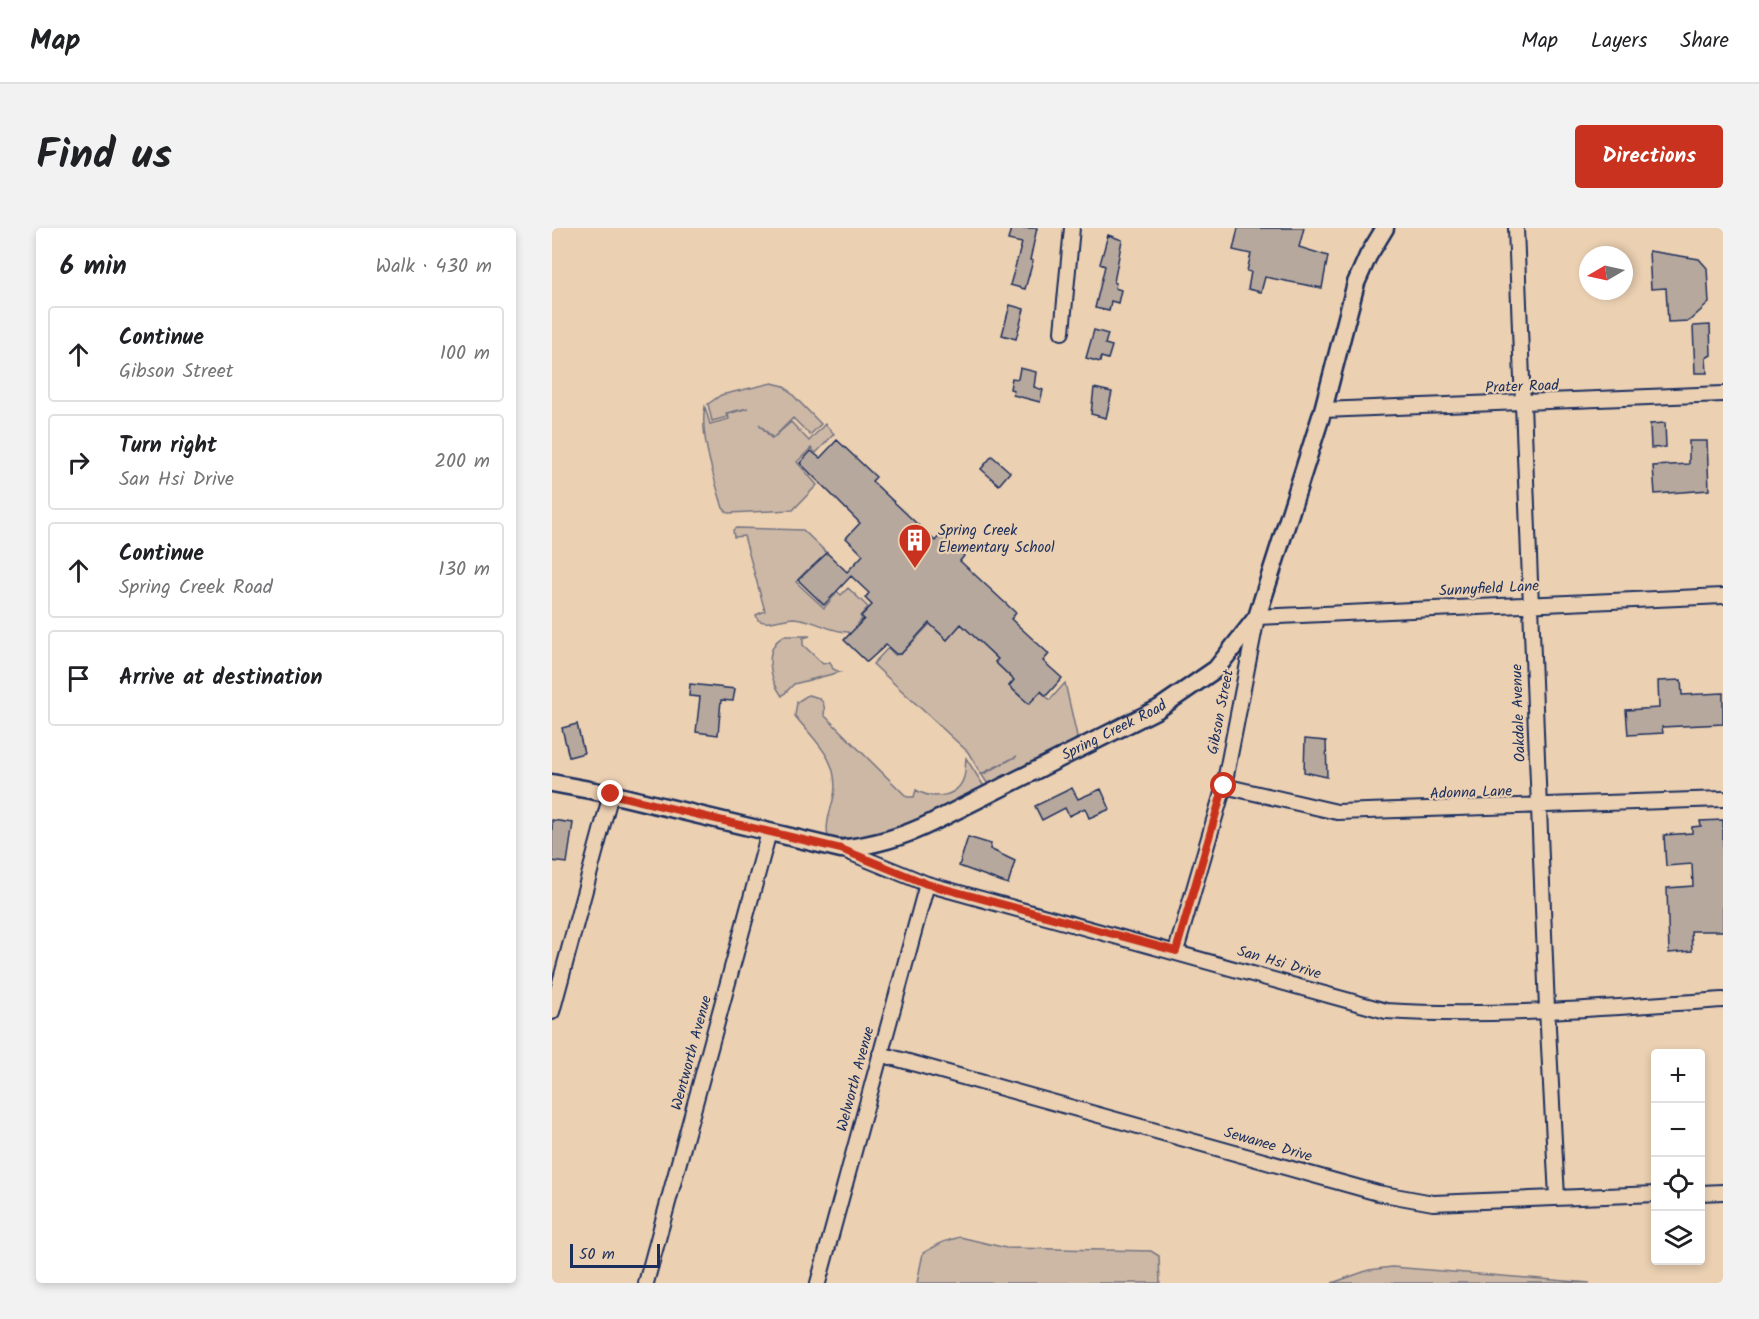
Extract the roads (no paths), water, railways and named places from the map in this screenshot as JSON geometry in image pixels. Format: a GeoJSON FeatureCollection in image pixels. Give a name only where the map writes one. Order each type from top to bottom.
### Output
{"type":"FeatureCollection","features":[{"type":"Feature","properties":{"kind":"street"},"geometry":{"type":"LineString","coordinates":[[1062,332],[1072,228]]}},
{"type":"Feature","properties":{"kind":"street","name":"Spring Creek Road"},"geometry":{"type":"LineString","coordinates":[[552,783],[611,794],[841,849],[901,838],[1158,709],[1216,669],[1257,617],[1323,410],[1356,283],[1368,256],[1385,228]]}},
{"type":"Feature","properties":{"kind":"street","name":"Oakdale Avenue"},"geometry":{"type":"LineString","coordinates":[[1516,228],[1547,1010],[1557,1197]]}},
{"type":"Feature","properties":{"kind":"street","name":"Prater Road"},"geometry":{"type":"LineString","coordinates":[[1323,410],[1522,404],[1723,394]]}},
{"type":"Feature","properties":{"kind":"street","name":"Sunnyfield Lane"},"geometry":{"type":"LineString","coordinates":[[1257,617],[1723,596]]}},
{"type":"Feature","properties":{"kind":"street","name":"Gibson Street"},"geometry":{"type":"LineString","coordinates":[[1176,951],[1224,786],[1257,617]]}},
{"type":"Feature","properties":{"kind":"street","name":"Adonna Lane"},"geometry":{"type":"LineString","coordinates":[[1224,786],[1338,812],[1723,799]]}},
{"type":"Feature","properties":{"kind":"street"},"geometry":{"type":"LineString","coordinates":[[552,1012],[611,794]]}},
{"type":"Feature","properties":{"kind":"street","name":"Wentworth Avenue"},"geometry":{"type":"LineString","coordinates":[[646,1283],[769,832]]}},
{"type":"Feature","properties":{"kind":"street","name":"San Hsi Drive"},"geometry":{"type":"LineString","coordinates":[[841,849],[927,884],[1176,951],[1386,1011],[1434,1014],[1723,1000]]}},
{"type":"Feature","properties":{"kind":"street","name":"Welworth Avenue"},"geometry":{"type":"LineString","coordinates":[[818,1283],[927,884]]}},
{"type":"Feature","properties":{"kind":"street","name":"Sewanee Drive"},"geometry":{"type":"LineString","coordinates":[[880,1054],[1378,1192],[1433,1203],[1651,1194]]}},
{"type":"Feature","properties":{"kind":"street"},"geometry":{"type":"LineString","coordinates":[[1705,1192],[1723,1192]]}},
{"type":"Feature","properties":{"kind":"place","name":"Spring Creek Elementary School"},"geometry":{"type":"Point","coordinates":[915,569]}}]}
